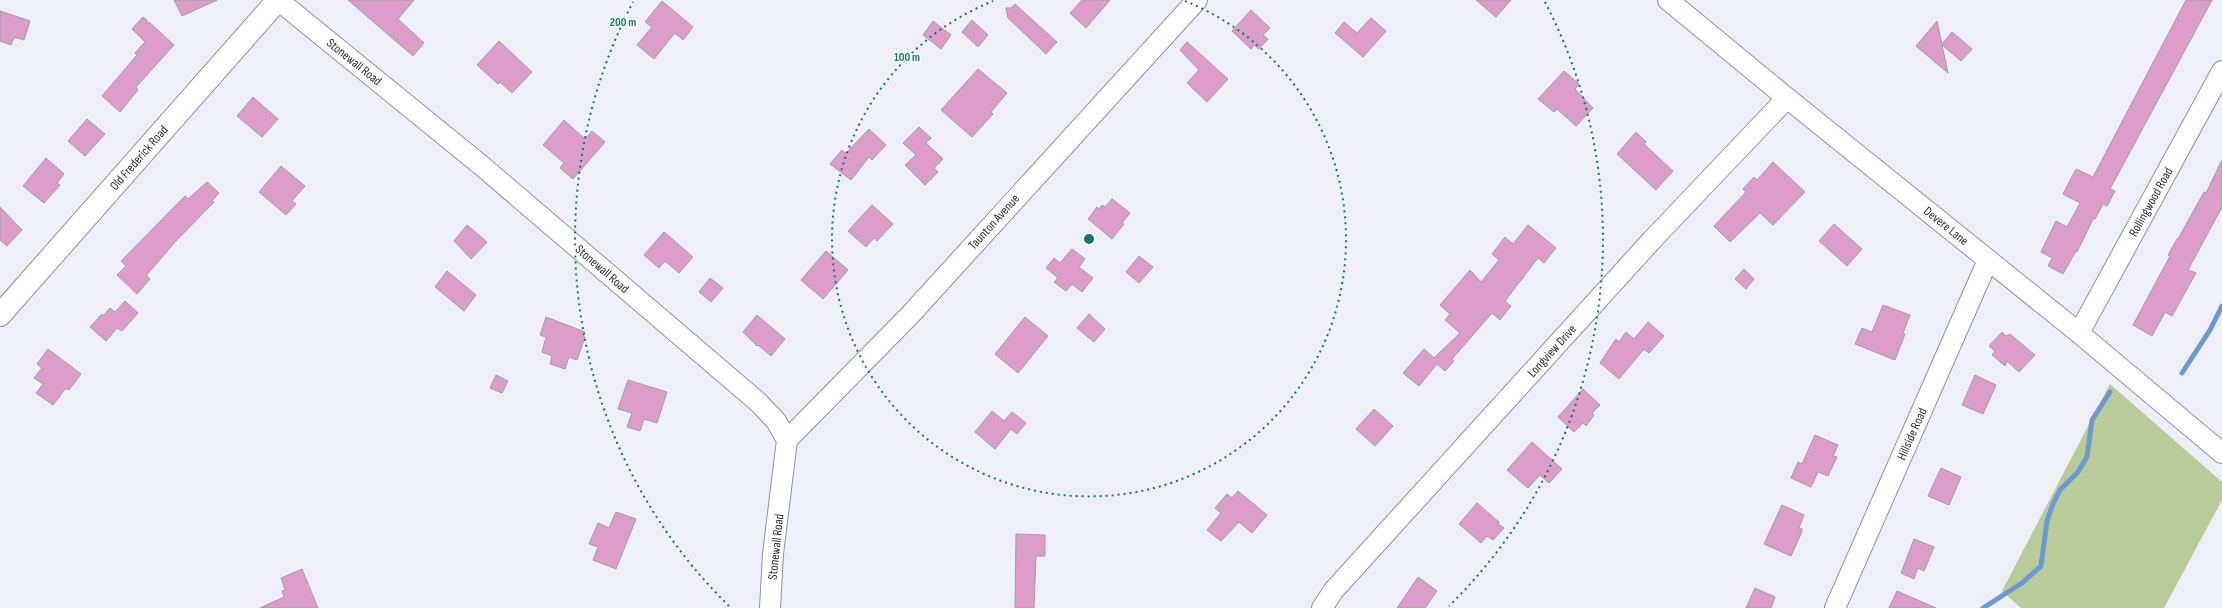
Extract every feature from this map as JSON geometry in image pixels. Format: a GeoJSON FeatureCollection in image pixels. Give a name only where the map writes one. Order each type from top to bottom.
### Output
{"type":"FeatureCollection","features":[{"type":"Feature","properties":{"kind":"street","name":"Stonewall Road"},"geometry":{"type":"LineString","coordinates":[[278,0],[482,166],[759,403],[776,421],[787,440],[774,554],[770,608]]}},
{"type":"Feature","properties":{"kind":"street","name":"Old Frederick Road"},"geometry":{"type":"LineString","coordinates":[[0,316],[278,0]]}},
{"type":"Feature","properties":{"kind":"street","name":"Taunton Avenue"},"geometry":{"type":"LineString","coordinates":[[787,440],[910,315],[1197,0]]}},
{"type":"Feature","properties":{"kind":"street","name":"Devere Lane"},"geometry":{"type":"LineString","coordinates":[[1668,0],[1787,98],[2080,333],[2222,453]]}},
{"type":"Feature","properties":{"kind":"street","name":"Rollingwood Road"},"geometry":{"type":"LineString","coordinates":[[2080,333],[2222,71]]}},
{"type":"Feature","properties":{"kind":"street","name":"Longview Drive"},"geometry":{"type":"LineString","coordinates":[[1322,608],[1334,590],[1625,269],[1787,98]]}},
{"type":"Feature","properties":{"kind":"street","name":"Hillside Road"},"geometry":{"type":"LineString","coordinates":[[1835,608],[1988,260]]}},
{"type":"Feature","properties":{"kind":"green space"},"geometry":{"type":"Polygon","coordinates":[[[2110,384],[2222,482],[2222,500],[2164,608],[2021,608],[2002,591],[2110,384]]]}},
{"type":"Feature","properties":{"kind":"building"},"geometry":{"type":"Polygon","coordinates":[[[174,0],[217,0],[182,16],[174,0]]]}},
{"type":"Feature","properties":{"kind":"building"},"geometry":{"type":"Polygon","coordinates":[[[348,0],[414,0],[398,19],[424,43],[413,56],[348,0]]]}},
{"type":"Feature","properties":{"kind":"building"},"geometry":{"type":"Polygon","coordinates":[[[1082,0],[1110,0],[1086,28],[1070,13],[1082,0]]]}},
{"type":"Feature","properties":{"kind":"building"},"geometry":{"type":"Polygon","coordinates":[[[1476,0],[1511,0],[1496,17],[1476,0]]]}},
{"type":"Feature","properties":{"kind":"building"},"geometry":{"type":"Polygon","coordinates":[[[2186,0],[2212,0],[2110,189],[2115,191],[2107,206],[2103,204],[2095,219],[2093,219],[2077,252],[2076,251],[2063,274],[2048,266],[2052,258],[2041,252],[2056,221],[2067,227],[2080,203],[2063,194],[2076,169],[2093,177],[2186,0]]]}},
{"type":"Feature","properties":{"kind":"building"},"geometry":{"type":"Polygon","coordinates":[[[662,1],[693,27],[683,40],[675,33],[654,59],[637,45],[652,27],[645,22],[662,1]]]}},
{"type":"Feature","properties":{"kind":"building"},"geometry":{"type":"Polygon","coordinates":[[[1015,4],[1057,42],[1046,54],[1008,18],[1006,8],[1011,8],[1015,4]]]}},
{"type":"Feature","properties":{"kind":"building"},"geometry":{"type":"Polygon","coordinates":[[[1251,10],[1270,28],[1263,35],[1268,39],[1259,49],[1254,45],[1251,49],[1232,31],[1251,10]]]}},
{"type":"Feature","properties":{"kind":"building"},"geometry":{"type":"Polygon","coordinates":[[[0,11],[30,21],[24,40],[14,37],[11,45],[0,41],[0,11]]]}},
{"type":"Feature","properties":{"kind":"building"},"geometry":{"type":"Polygon","coordinates":[[[143,17],[147,20],[147,24],[149,22],[174,45],[136,87],[138,90],[120,112],[102,96],[137,55],[135,53],[145,42],[132,29],[143,17]]]}},
{"type":"Feature","properties":{"kind":"building"},"geometry":{"type":"Polygon","coordinates":[[[1371,18],[1386,31],[1363,57],[1335,33],[1344,22],[1357,33],[1371,18]]]}},
{"type":"Feature","properties":{"kind":"building"},"geometry":{"type":"Polygon","coordinates":[[[972,20],[988,35],[978,47],[962,32],[972,20]]]}},
{"type":"Feature","properties":{"kind":"building"},"geometry":{"type":"Polygon","coordinates":[[[933,21],[951,35],[941,49],[923,35],[933,21]]]}},
{"type":"Feature","properties":{"kind":"building"},"geometry":{"type":"Polygon","coordinates":[[[1937,21],[1942,44],[1952,32],[1972,49],[1961,61],[1942,45],[1948,73],[1916,46],[1937,21]]]}},
{"type":"Feature","properties":{"kind":"building"},"geometry":{"type":"Polygon","coordinates":[[[499,41],[532,72],[512,93],[500,82],[498,84],[477,65],[499,41]]]}},
{"type":"Feature","properties":{"kind":"building"},"geometry":{"type":"Polygon","coordinates":[[[1187,42],[1228,79],[1207,102],[1187,83],[1199,70],[1180,50],[1187,42]]]}},
{"type":"Feature","properties":{"kind":"building"},"geometry":{"type":"Polygon","coordinates":[[[978,69],[1007,93],[991,112],[993,114],[972,137],[941,110],[978,69]]]}},
{"type":"Feature","properties":{"kind":"building"},"geometry":{"type":"Polygon","coordinates":[[[1564,71],[1579,84],[1575,89],[1593,108],[1576,126],[1557,109],[1554,112],[1538,99],[1564,71]]]}},
{"type":"Feature","properties":{"kind":"building"},"geometry":{"type":"Polygon","coordinates":[[[253,97],[278,119],[262,137],[237,116],[253,97]]]}},
{"type":"Feature","properties":{"kind":"building"},"geometry":{"type":"Polygon","coordinates":[[[87,119],[105,134],[85,156],[68,141],[87,119]]]}},
{"type":"Feature","properties":{"kind":"building"},"geometry":{"type":"Polygon","coordinates":[[[564,120],[585,139],[592,131],[605,142],[573,179],[560,168],[564,163],[543,145],[564,120]]]}},
{"type":"Feature","properties":{"kind":"building"},"geometry":{"type":"Polygon","coordinates":[[[919,127],[931,138],[926,143],[943,159],[934,168],[938,172],[925,185],[905,165],[916,155],[903,143],[919,127]]]}},
{"type":"Feature","properties":{"kind":"building"},"geometry":{"type":"Polygon","coordinates":[[[869,129],[886,145],[872,160],[869,157],[851,180],[830,164],[842,150],[846,153],[869,129]]]}},
{"type":"Feature","properties":{"kind":"building"},"geometry":{"type":"Polygon","coordinates":[[[1636,132],[1646,142],[1644,144],[1673,171],[1656,190],[1617,154],[1636,132]]]}},
{"type":"Feature","properties":{"kind":"building"},"geometry":{"type":"Polygon","coordinates":[[[46,158],[64,174],[57,183],[60,185],[44,203],[23,186],[46,158]]]}},
{"type":"Feature","properties":{"kind":"building"},"geometry":{"type":"Polygon","coordinates":[[[2222,160],[2222,207],[2188,270],[2196,273],[2172,316],[2165,312],[2152,336],[2133,325],[2170,256],[2168,255],[2204,192],[2206,193],[2222,160]]]}},
{"type":"Feature","properties":{"kind":"building"},"geometry":{"type":"Polygon","coordinates":[[[1773,162],[1805,192],[1773,225],[1760,213],[1730,242],[1714,226],[1746,192],[1743,189],[1754,177],[1757,180],[1773,162]]]}},
{"type":"Feature","properties":{"kind":"building"},"geometry":{"type":"Polygon","coordinates":[[[281,166],[305,186],[292,201],[296,204],[286,215],[259,192],[281,166]]]}},
{"type":"Feature","properties":{"kind":"building"},"geometry":{"type":"Polygon","coordinates":[[[207,182],[219,193],[212,201],[214,202],[175,242],[146,276],[150,279],[137,294],[117,275],[126,266],[121,261],[185,196],[188,199],[207,182]]]}},
{"type":"Feature","properties":{"kind":"building"},"geometry":{"type":"Polygon","coordinates":[[[1112,199],[1130,213],[1122,223],[1124,224],[1112,239],[1088,219],[1097,207],[1099,209],[1102,205],[1105,207],[1112,199]]]}},
{"type":"Feature","properties":{"kind":"building"},"geometry":{"type":"Polygon","coordinates":[[[872,205],[893,224],[877,241],[874,238],[866,247],[848,231],[872,205]]]}},
{"type":"Feature","properties":{"kind":"building"},"geometry":{"type":"Polygon","coordinates":[[[0,207],[22,230],[7,246],[0,240],[0,207]]]}},
{"type":"Feature","properties":{"kind":"building"},"geometry":{"type":"Polygon","coordinates":[[[1834,224],[1862,249],[1847,266],[1819,241],[1834,224]]]}},
{"type":"Feature","properties":{"kind":"building"},"geometry":{"type":"Polygon","coordinates":[[[467,225],[487,242],[471,259],[454,241],[467,225]]]}},
{"type":"Feature","properties":{"kind":"building"},"geometry":{"type":"Polygon","coordinates":[[[1528,225],[1556,248],[1544,263],[1538,258],[1505,301],[1511,306],[1500,320],[1492,313],[1452,359],[1454,361],[1445,371],[1437,364],[1419,386],[1403,373],[1424,349],[1434,358],[1460,333],[1445,320],[1450,314],[1440,305],[1470,270],[1481,282],[1499,260],[1492,254],[1505,237],[1513,244],[1528,225]]]}},
{"type":"Feature","properties":{"kind":"building"},"geometry":{"type":"Polygon","coordinates":[[[664,232],[693,257],[679,273],[665,261],[659,268],[644,255],[664,232]]]}},
{"type":"Feature","properties":{"kind":"building"},"geometry":{"type":"Polygon","coordinates":[[[1072,249],[1085,259],[1079,267],[1093,278],[1082,292],[1072,284],[1066,291],[1054,282],[1058,278],[1046,268],[1054,258],[1060,263],[1072,249]]]}},
{"type":"Feature","properties":{"kind":"building"},"geometry":{"type":"Polygon","coordinates":[[[826,251],[848,270],[823,299],[801,280],[826,251]]]}},
{"type":"Feature","properties":{"kind":"building"},"geometry":{"type":"Polygon","coordinates":[[[1139,256],[1153,267],[1139,283],[1126,272],[1139,256]]]}},
{"type":"Feature","properties":{"kind":"building"},"geometry":{"type":"Polygon","coordinates":[[[1744,269],[1754,279],[1746,289],[1735,279],[1744,269]]]}},
{"type":"Feature","properties":{"kind":"building"},"geometry":{"type":"Polygon","coordinates":[[[447,271],[476,295],[464,311],[435,287],[447,271]]]}},
{"type":"Feature","properties":{"kind":"building"},"geometry":{"type":"Polygon","coordinates":[[[710,278],[723,288],[711,302],[699,292],[710,278]]]}},
{"type":"Feature","properties":{"kind":"building"},"geometry":{"type":"Polygon","coordinates":[[[125,301],[138,313],[122,331],[117,328],[106,341],[90,327],[110,308],[115,312],[125,301]]]}},
{"type":"Feature","properties":{"kind":"building"},"geometry":{"type":"Polygon","coordinates":[[[1883,305],[1910,315],[1903,333],[1905,334],[1895,360],[1855,344],[1862,328],[1872,332],[1883,305]]]}},
{"type":"Feature","properties":{"kind":"building"},"geometry":{"type":"Polygon","coordinates":[[[1089,314],[1105,329],[1094,342],[1077,328],[1089,314]]]}},
{"type":"Feature","properties":{"kind":"building"},"geometry":{"type":"Polygon","coordinates":[[[757,315],[785,339],[771,356],[758,345],[757,346],[743,332],[757,315]]]}},
{"type":"Feature","properties":{"kind":"building"},"geometry":{"type":"Polygon","coordinates":[[[546,317],[585,332],[583,336],[585,337],[577,360],[569,357],[565,369],[550,364],[552,356],[542,352],[546,337],[540,335],[546,317]]]}},
{"type":"Feature","properties":{"kind":"building"},"geometry":{"type":"Polygon","coordinates":[[[1025,317],[1048,336],[1018,373],[995,354],[1025,317]]]}},
{"type":"Feature","properties":{"kind":"building"},"geometry":{"type":"Polygon","coordinates":[[[1648,322],[1664,336],[1649,353],[1644,349],[1619,379],[1600,363],[1616,339],[1619,342],[1626,332],[1634,339],[1648,322]]]}},
{"type":"Feature","properties":{"kind":"building"},"geometry":{"type":"Polygon","coordinates":[[[2002,332],[2006,336],[2010,334],[2035,355],[2019,372],[2007,361],[2005,366],[1992,355],[1995,351],[1989,346],[2002,332]]]}},
{"type":"Feature","properties":{"kind":"building"},"geometry":{"type":"Polygon","coordinates":[[[48,349],[81,374],[69,390],[66,388],[53,405],[36,393],[43,384],[34,378],[42,368],[37,364],[48,349]]]}},
{"type":"Feature","properties":{"kind":"building"},"geometry":{"type":"Polygon","coordinates":[[[496,375],[508,381],[502,393],[490,388],[496,375]]]}},
{"type":"Feature","properties":{"kind":"building"},"geometry":{"type":"Polygon","coordinates":[[[1975,375],[1996,385],[1983,414],[1962,405],[1975,375]]]}},
{"type":"Feature","properties":{"kind":"building"},"geometry":{"type":"Polygon","coordinates":[[[628,380],[667,392],[657,423],[644,419],[640,431],[627,427],[632,413],[618,409],[628,380]]]}},
{"type":"Feature","properties":{"kind":"building"},"geometry":{"type":"Polygon","coordinates":[[[1583,389],[1600,405],[1592,413],[1594,415],[1586,426],[1583,423],[1574,432],[1558,417],[1583,389]]]}},
{"type":"Feature","properties":{"kind":"building"},"geometry":{"type":"Polygon","coordinates":[[[1374,409],[1393,426],[1375,446],[1356,429],[1374,409]]]}},
{"type":"Feature","properties":{"kind":"building"},"geometry":{"type":"Polygon","coordinates":[[[992,411],[1004,421],[1012,412],[1026,423],[1017,434],[1011,429],[995,449],[975,432],[992,411]]]}},
{"type":"Feature","properties":{"kind":"building"},"geometry":{"type":"Polygon","coordinates":[[[1815,435],[1838,445],[1833,456],[1837,457],[1828,476],[1818,472],[1811,487],[1791,478],[1798,462],[1802,464],[1815,435]]]}},
{"type":"Feature","properties":{"kind":"building"},"geometry":{"type":"Polygon","coordinates":[[[1532,442],[1562,469],[1549,483],[1540,475],[1528,488],[1507,470],[1532,442]]]}},
{"type":"Feature","properties":{"kind":"building"},"geometry":{"type":"Polygon","coordinates":[[[1941,468],[1961,477],[1949,505],[1928,496],[1941,468]]]}},
{"type":"Feature","properties":{"kind":"building"},"geometry":{"type":"Polygon","coordinates":[[[1238,491],[1267,515],[1252,533],[1239,522],[1221,541],[1207,530],[1221,513],[1215,508],[1227,494],[1232,498],[1238,491]]]}},
{"type":"Feature","properties":{"kind":"building"},"geometry":{"type":"Polygon","coordinates":[[[1477,503],[1504,528],[1493,540],[1487,536],[1481,543],[1459,524],[1477,503]]]}},
{"type":"Feature","properties":{"kind":"building"},"geometry":{"type":"Polygon","coordinates":[[[1782,505],[1804,515],[1799,528],[1802,529],[1801,534],[1791,556],[1764,544],[1782,505]]]}},
{"type":"Feature","properties":{"kind":"building"},"geometry":{"type":"Polygon","coordinates":[[[616,512],[636,519],[616,569],[593,560],[598,547],[589,544],[598,523],[609,528],[616,512]]]}},
{"type":"Feature","properties":{"kind":"building"},"geometry":{"type":"Polygon","coordinates":[[[1016,534],[1045,535],[1045,556],[1036,556],[1034,608],[1015,608],[1016,534]]]}},
{"type":"Feature","properties":{"kind":"building"},"geometry":{"type":"Polygon","coordinates":[[[1914,539],[1934,547],[1924,571],[1918,568],[1914,579],[1901,573],[1914,539]]]}},
{"type":"Feature","properties":{"kind":"building"},"geometry":{"type":"Polygon","coordinates":[[[302,569],[318,608],[260,608],[284,597],[282,591],[285,590],[281,578],[302,569]]]}},
{"type":"Feature","properties":{"kind":"building"},"geometry":{"type":"Polygon","coordinates":[[[1418,577],[1437,591],[1425,608],[1397,608],[1418,577]]]}},
{"type":"Feature","properties":{"kind":"building"},"geometry":{"type":"Polygon","coordinates":[[[1755,588],[1775,597],[1771,608],[1746,608],[1755,588]]]}},
{"type":"Feature","properties":{"kind":"building"},"geometry":{"type":"Polygon","coordinates":[[[1897,591],[1936,608],[1889,608],[1897,591]]]}},
{"type":"Feature","properties":{"kind":"waterway"},"geometry":{"type":"LineString","coordinates":[[2182,373],[2210,330],[2222,306]]}},
{"type":"Feature","properties":{"kind":"waterway"},"geometry":{"type":"LineString","coordinates":[[1983,608],[2022,583],[2041,566],[2047,521],[2053,504],[2060,490],[2078,472],[2087,457],[2092,420],[2110,392]]}}]}
